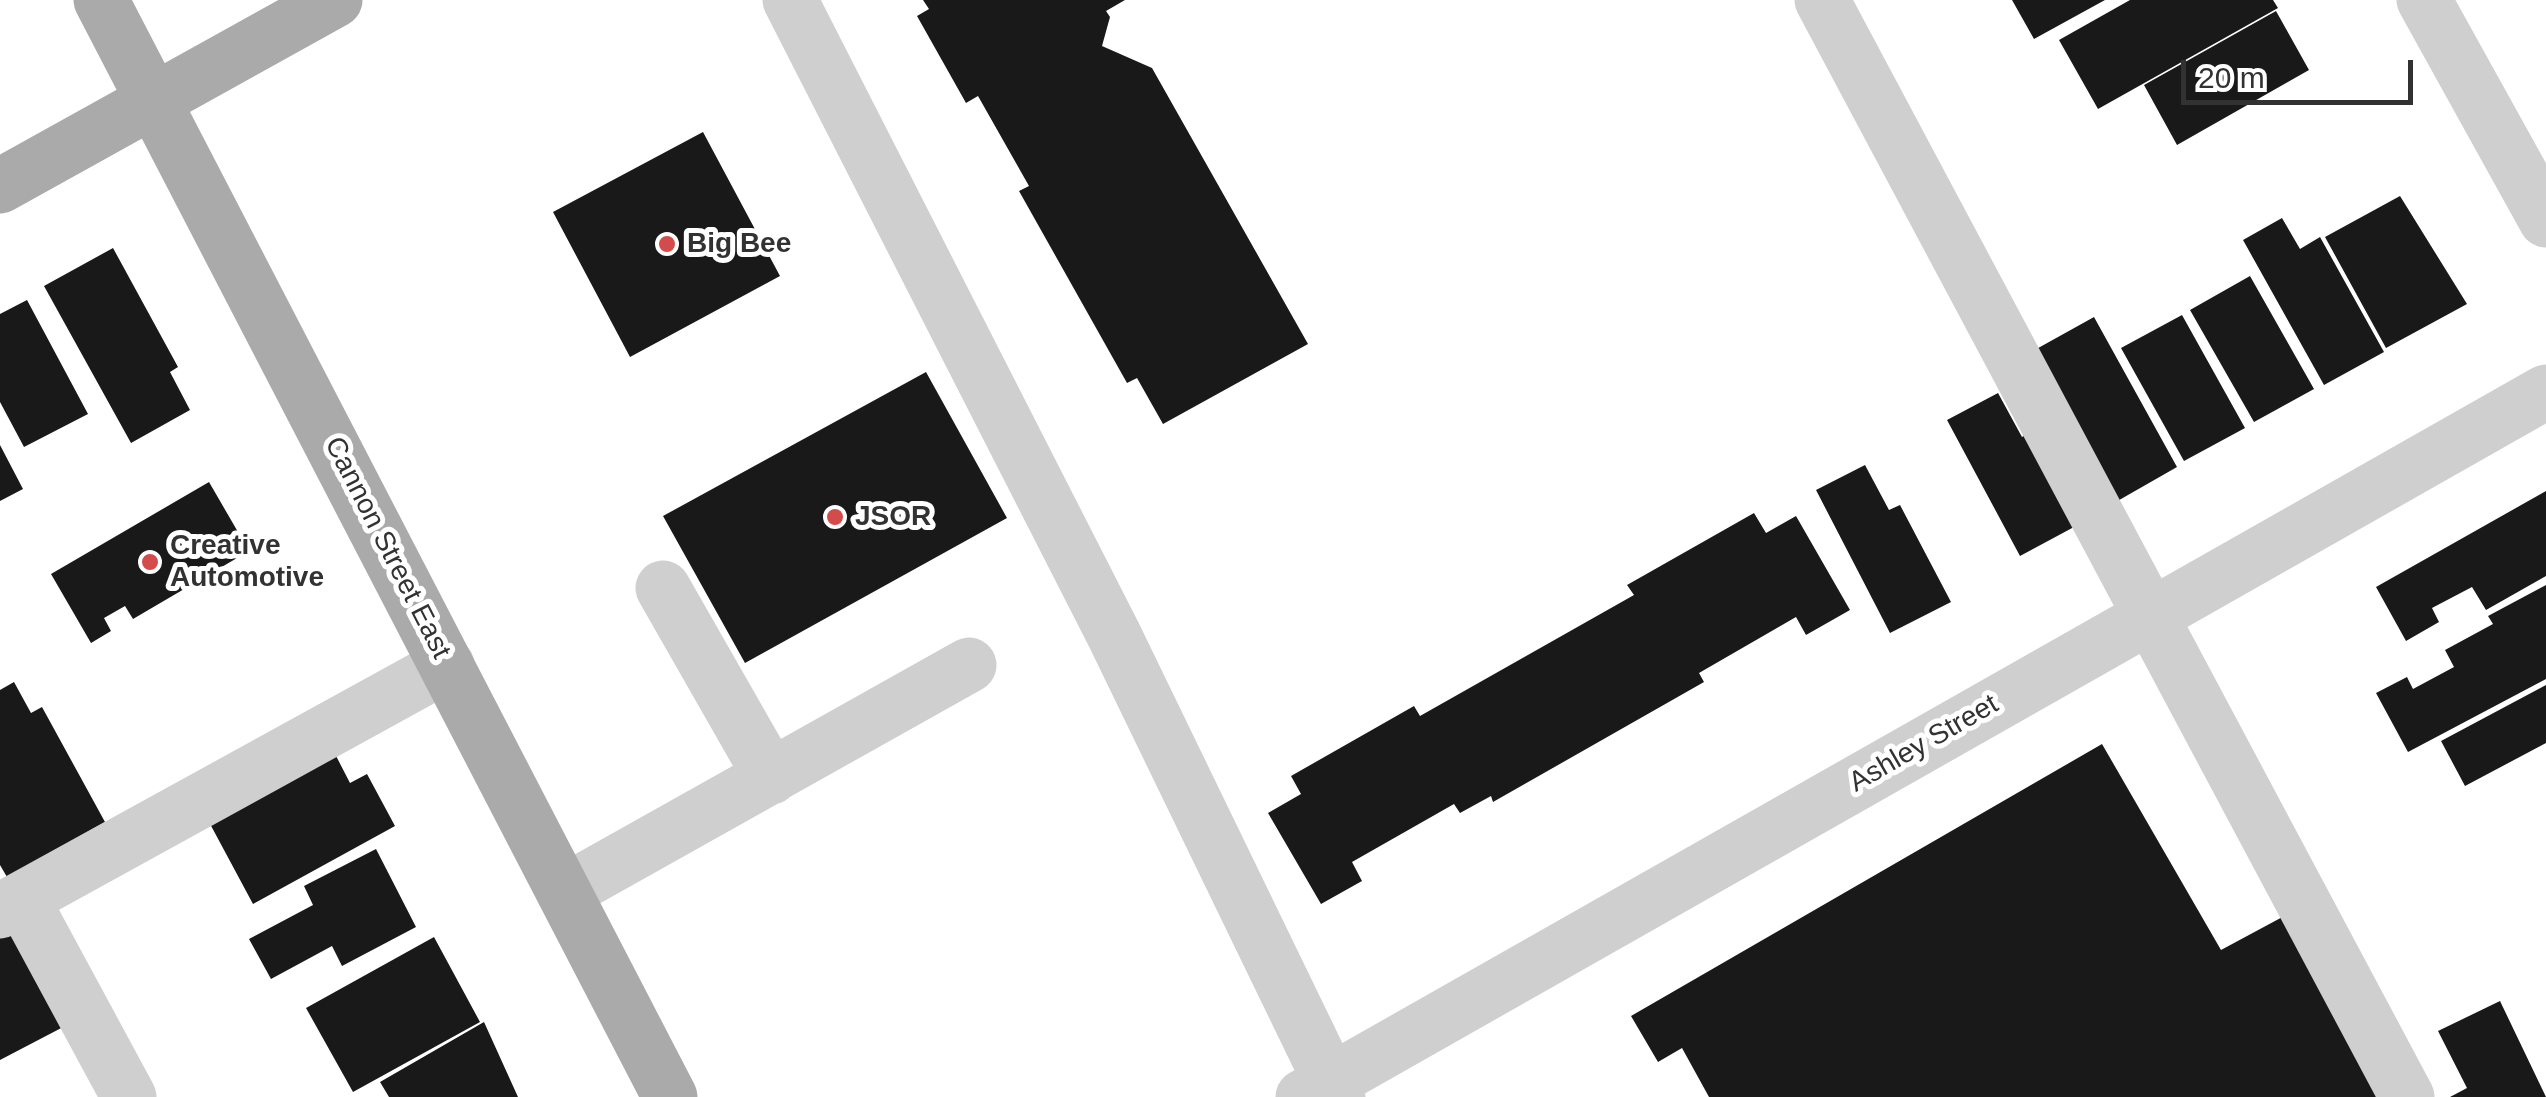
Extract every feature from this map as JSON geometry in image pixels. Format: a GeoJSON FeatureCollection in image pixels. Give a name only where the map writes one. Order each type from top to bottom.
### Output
{"type":"FeatureCollection","features":[{"type":"Feature","properties":{"kind":"main road","name":"Cannon Street East"},"geometry":{"type":"LineString","coordinates":[[101,0],[670,1097]]}},
{"type":"Feature","properties":{"kind":"main road"},"geometry":{"type":"LineString","coordinates":[[0,186],[335,0]]}},
{"type":"Feature","properties":{"kind":"street"},"geometry":{"type":"LineString","coordinates":[[790,0],[1114,635],[1324,1092]]}},
{"type":"Feature","properties":{"kind":"street"},"geometry":{"type":"LineString","coordinates":[[1822,0],[2406,1097]]}},
{"type":"Feature","properties":{"kind":"street"},"geometry":{"type":"LineString","coordinates":[[2424,0],[2546,220]]}},
{"type":"Feature","properties":{"kind":"street","name":"Ashley Street"},"geometry":{"type":"LineString","coordinates":[[1324,1092],[2546,392]]}},
{"type":"Feature","properties":{"kind":"street"},"geometry":{"type":"LineString","coordinates":[[663,588],[771,777]]}},
{"type":"Feature","properties":{"kind":"street"},"geometry":{"type":"LineString","coordinates":[[129,1097],[11,906],[447,665]]}},
{"type":"Feature","properties":{"kind":"street"},"geometry":{"type":"LineString","coordinates":[[564,892],[969,666]]}},
{"type":"Feature","properties":{"kind":"building"},"geometry":{"type":"Polygon","coordinates":[[[923,0],[1125,0],[1106,11],[1110,17],[1102,46],[1152,68],[1308,344],[1163,424],[1137,378],[1127,383],[1019,191],[1029,186],[978,96],[966,103],[917,16],[929,9],[923,0]]]}},
{"type":"Feature","properties":{"kind":"building"},"geometry":{"type":"Polygon","coordinates":[[[2012,0],[2105,0],[2034,39],[2012,0]]]}},
{"type":"Feature","properties":{"kind":"building"},"geometry":{"type":"Polygon","coordinates":[[[2130,0],[2273,0],[2278,8],[2098,109],[2059,40],[2130,0]]]}},
{"type":"Feature","properties":{"kind":"building"},"geometry":{"type":"Polygon","coordinates":[[[2276,11],[2309,70],[2177,145],[2144,85],[2276,11]]]}},
{"type":"Feature","properties":{"kind":"building","name":"Big Bee"},"geometry":{"type":"Polygon","coordinates":[[[703,132],[780,276],[630,357],[553,212],[703,132]]]}},
{"type":"Feature","properties":{"kind":"building"},"geometry":{"type":"Polygon","coordinates":[[[2400,196],[2467,304],[2386,348],[2325,237],[2400,196]]]}},
{"type":"Feature","properties":{"kind":"building"},"geometry":{"type":"Polygon","coordinates":[[[2282,218],[2300,249],[2320,237],[2384,352],[2324,385],[2243,240],[2282,218]]]}},
{"type":"Feature","properties":{"kind":"building"},"geometry":{"type":"Polygon","coordinates":[[[113,248],[178,367],[170,372],[190,410],[131,443],[44,286],[113,248]]]}},
{"type":"Feature","properties":{"kind":"building"},"geometry":{"type":"Polygon","coordinates":[[[2250,276],[2314,389],[2254,422],[2190,310],[2250,276]]]}},
{"type":"Feature","properties":{"kind":"building"},"geometry":{"type":"Polygon","coordinates":[[[27,300],[88,414],[24,447],[0,402],[0,314],[27,300]]]}},
{"type":"Feature","properties":{"kind":"building"},"geometry":{"type":"Polygon","coordinates":[[[2182,315],[2245,428],[2184,461],[2121,348],[2182,315]]]}},
{"type":"Feature","properties":{"kind":"building"},"geometry":{"type":"Polygon","coordinates":[[[2094,317],[2177,467],[2114,503],[2031,352],[2094,317]]]}},
{"type":"Feature","properties":{"kind":"building","name":"JSOR"},"geometry":{"type":"Polygon","coordinates":[[[926,372],[1007,518],[745,663],[663,516],[926,372]]]}},
{"type":"Feature","properties":{"kind":"building"},"geometry":{"type":"Polygon","coordinates":[[[1998,393],[2022,437],[2037,428],[2087,520],[2020,556],[1947,420],[1998,393]]]}},
{"type":"Feature","properties":{"kind":"building"},"geometry":{"type":"Polygon","coordinates":[[[0,445],[23,489],[0,501],[0,445]]]}},
{"type":"Feature","properties":{"kind":"building"},"geometry":{"type":"Polygon","coordinates":[[[1865,465],[1889,510],[1900,505],[1951,602],[1890,633],[1816,490],[1865,465]]]}},
{"type":"Feature","properties":{"kind":"building","name":"Creative Automotive"},"geometry":{"type":"Polygon","coordinates":[[[209,482],[249,551],[133,619],[125,606],[104,618],[111,631],[91,643],[51,574],[209,482]]]}},
{"type":"Feature","properties":{"kind":"building"},"geometry":{"type":"Polygon","coordinates":[[[2546,491],[2546,576],[2486,610],[2472,587],[2432,608],[2439,622],[2406,641],[2376,587],[2546,491]]]}},
{"type":"Feature","properties":{"kind":"building"},"geometry":{"type":"Polygon","coordinates":[[[1754,513],[1766,533],[1796,516],[1850,610],[1806,635],[1796,617],[1699,673],[1704,682],[1493,802],[1491,796],[1460,813],[1454,804],[1352,862],[1362,881],[1321,904],[1268,813],[1301,794],[1291,776],[1414,706],[1420,716],[1634,595],[1627,585],[1754,513]]]}},
{"type":"Feature","properties":{"kind":"building"},"geometry":{"type":"Polygon","coordinates":[[[2546,585],[2546,679],[2408,752],[2376,693],[2407,677],[2413,689],[2454,667],[2445,650],[2493,624],[2488,616],[2546,585]]]}},
{"type":"Feature","properties":{"kind":"building"},"geometry":{"type":"Polygon","coordinates":[[[14,682],[31,713],[42,707],[105,822],[7,877],[0,865],[0,690],[14,682]]]}},
{"type":"Feature","properties":{"kind":"building"},"geometry":{"type":"Polygon","coordinates":[[[2546,685],[2546,743],[2465,786],[2441,741],[2546,685]]]}},
{"type":"Feature","properties":{"kind":"building"},"geometry":{"type":"Polygon","coordinates":[[[2102,744],[2221,950],[2288,914],[2387,1097],[1709,1097],[1682,1048],[1658,1062],[1631,1016],[2102,744]]]}},
{"type":"Feature","properties":{"kind":"building"},"geometry":{"type":"Polygon","coordinates":[[[334,752],[350,783],[367,774],[395,826],[253,904],[209,822],[334,752]]]}},
{"type":"Feature","properties":{"kind":"building"},"geometry":{"type":"Polygon","coordinates":[[[376,849],[416,927],[342,966],[332,946],[271,979],[249,939],[313,905],[304,886],[376,849]]]}},
{"type":"Feature","properties":{"kind":"building"},"geometry":{"type":"Polygon","coordinates":[[[13,923],[67,1025],[0,1060],[0,930],[13,923]]]}},
{"type":"Feature","properties":{"kind":"building"},"geometry":{"type":"Polygon","coordinates":[[[434,937],[480,1022],[353,1092],[306,1008],[434,937]]]}},
{"type":"Feature","properties":{"kind":"building"},"geometry":{"type":"Polygon","coordinates":[[[2500,1001],[2546,1097],[2450,1097],[2467,1088],[2438,1031],[2500,1001]]]}},
{"type":"Feature","properties":{"kind":"building"},"geometry":{"type":"Polygon","coordinates":[[[484,1022],[518,1097],[389,1097],[380,1082],[484,1022]]]}},
{"type":"Feature","properties":{"kind":"place","name":"Big Bee"},"geometry":{"type":"Point","coordinates":[667,244]}},
{"type":"Feature","properties":{"kind":"place","name":"JSOR"},"geometry":{"type":"Point","coordinates":[835,517]}},
{"type":"Feature","properties":{"kind":"place","name":"Creative Automotive"},"geometry":{"type":"Point","coordinates":[150,562]}}]}
